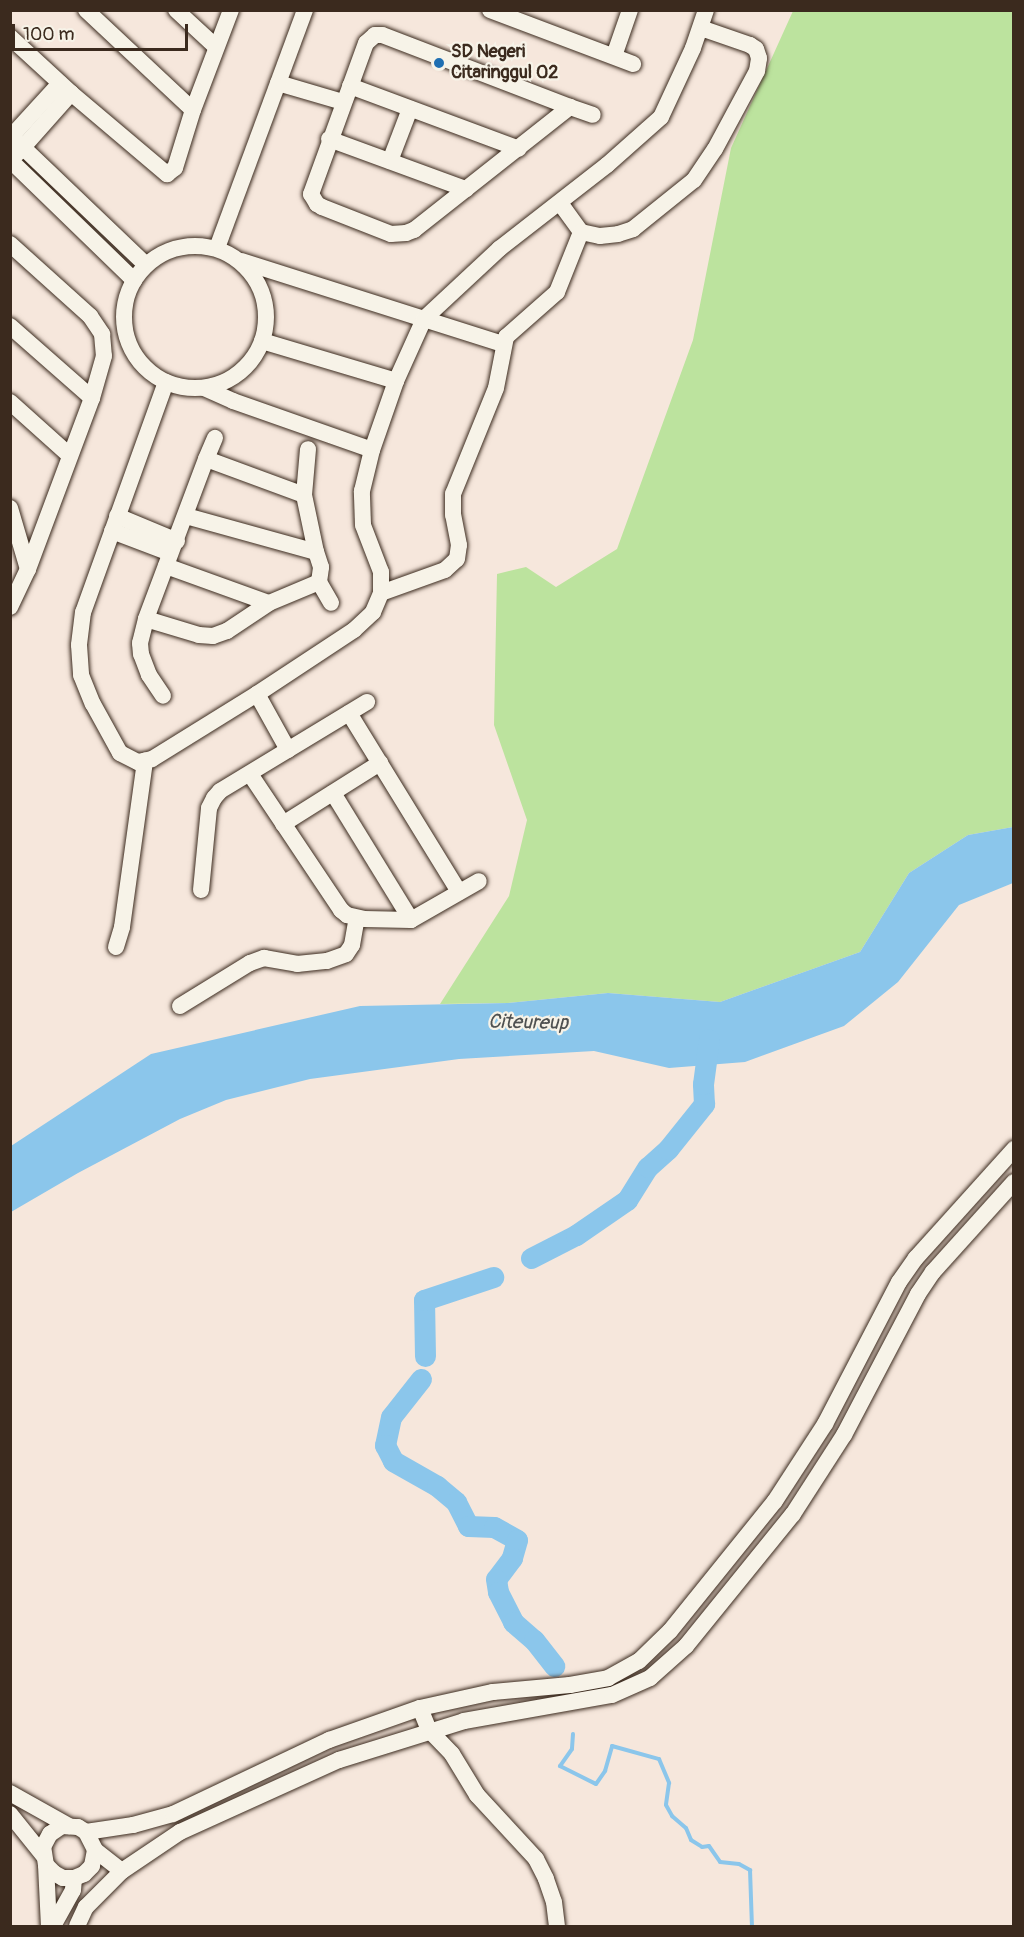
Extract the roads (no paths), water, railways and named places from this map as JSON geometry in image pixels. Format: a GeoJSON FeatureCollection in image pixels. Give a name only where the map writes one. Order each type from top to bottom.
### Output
{"type":"FeatureCollection","features":[{"type":"Feature","properties":{"kind":"street"},"geometry":{"type":"LineString","coordinates":[[86,10],[193,110]]}},
{"type":"Feature","properties":{"kind":"street"},"geometry":{"type":"LineString","coordinates":[[176,10],[216,47]]}},
{"type":"Feature","properties":{"kind":"street"},"geometry":{"type":"LineString","coordinates":[[10,38],[165,174],[175,168],[193,110],[231,10]]}},
{"type":"Feature","properties":{"kind":"street"},"geometry":{"type":"LineString","coordinates":[[217,248],[305,10]]}},
{"type":"Feature","properties":{"kind":"street"},"geometry":{"type":"LineString","coordinates":[[490,10],[633,64]]}},
{"type":"Feature","properties":{"kind":"street"},"geometry":{"type":"LineString","coordinates":[[614,56],[630,10]]}},
{"type":"Feature","properties":{"kind":"street"},"geometry":{"type":"LineString","coordinates":[[166,382],[83,612],[79,645],[81,675],[93,704],[120,753],[131,761],[145,761],[256,694],[365,621],[378,603],[381,593],[379,562],[367,535],[361,513],[362,491],[372,450],[396,381],[424,319],[499,249],[560,203],[661,117],[701,28],[706,10]]}},
{"type":"Feature","properties":{"kind":"street"},"geometry":{"type":"LineString","coordinates":[[560,203],[581,232],[609,236],[633,229],[681,193],[706,165],[757,70],[759,58],[756,49],[750,45],[701,28]]}},
{"type":"Feature","properties":{"kind":"street"},"geometry":{"type":"LineString","coordinates":[[570,107],[414,230],[391,234],[322,207],[313,199],[312,187],[346,94],[366,43],[375,35],[382,35],[570,107],[593,116]]}},
{"type":"Feature","properties":{"kind":"street"},"geometry":{"type":"LineString","coordinates":[[278,82],[346,94],[410,109],[519,149]]}},
{"type":"Feature","properties":{"kind":"street"},"geometry":{"type":"LineString","coordinates":[[65,88],[14,139],[11,161],[134,280]]}},
{"type":"Feature","properties":{"kind":"street"},"geometry":{"type":"LineString","coordinates":[[390,161],[410,109]]}},
{"type":"Feature","properties":{"kind":"street"},"geometry":{"type":"LineString","coordinates":[[14,139],[146,265]]}},
{"type":"Feature","properties":{"kind":"street"},"geometry":{"type":"LineString","coordinates":[[329,139],[466,189]]}},
{"type":"Feature","properties":{"kind":"street"},"geometry":{"type":"LineString","coordinates":[[381,593],[446,570],[457,559],[459,545],[453,515],[453,494],[496,388],[503,344],[510,333],[545,305],[557,292],[581,232]]}},
{"type":"Feature","properties":{"kind":"street"},"geometry":{"type":"LineString","coordinates":[[10,244],[98,325],[102,334],[104,356],[92,398],[28,569],[10,607]]}},
{"type":"Feature","properties":{"kind":"street"},"geometry":{"type":"LineString","coordinates":[[240,261],[252,274],[264,300],[266,324],[262,341],[249,364],[229,380],[204,388],[185,387],[166,382],[143,364],[128,338],[124,318],[127,298],[134,280],[146,265],[167,251],[192,245],[217,248],[240,261],[503,344]]}},
{"type":"Feature","properties":{"kind":"street"},"geometry":{"type":"LineString","coordinates":[[264,300],[279,285],[292,277]]}},
{"type":"Feature","properties":{"kind":"street"},"geometry":{"type":"LineString","coordinates":[[10,326],[92,398]]}},
{"type":"Feature","properties":{"kind":"street"},"geometry":{"type":"LineString","coordinates":[[262,341],[396,381]]}},
{"type":"Feature","properties":{"kind":"street"},"geometry":{"type":"LineString","coordinates":[[204,388],[232,401],[372,450]]}},
{"type":"Feature","properties":{"kind":"street"},"geometry":{"type":"LineString","coordinates":[[10,402],[69,456]]}},
{"type":"Feature","properties":{"kind":"street"},"geometry":{"type":"LineString","coordinates":[[163,696],[149,675],[141,654],[140,643],[146,619],[215,438]]}},
{"type":"Feature","properties":{"kind":"street"},"geometry":{"type":"LineString","coordinates":[[308,449],[304,495],[321,567],[319,582],[331,603]]}},
{"type":"Feature","properties":{"kind":"street"},"geometry":{"type":"LineString","coordinates":[[206,459],[304,495]]}},
{"type":"Feature","properties":{"kind":"street"},"geometry":{"type":"LineString","coordinates":[[10,508],[28,569]]}},
{"type":"Feature","properties":{"kind":"street"},"geometry":{"type":"LineString","coordinates":[[186,516],[316,552]]}},
{"type":"Feature","properties":{"kind":"street"},"geometry":{"type":"LineString","coordinates":[[114,524],[269,603]]}},
{"type":"Feature","properties":{"kind":"street"},"geometry":{"type":"LineString","coordinates":[[146,619],[199,635],[213,636],[227,631],[269,603],[319,582]]}},
{"type":"Feature","properties":{"kind":"street"},"geometry":{"type":"LineString","coordinates":[[256,694],[288,750]]}},
{"type":"Feature","properties":{"kind":"street"},"geometry":{"type":"LineString","coordinates":[[201,890],[209,808],[220,791],[367,702]]}},
{"type":"Feature","properties":{"kind":"street"},"geometry":{"type":"LineString","coordinates":[[349,713],[459,892]]}},
{"type":"Feature","properties":{"kind":"street"},"geometry":{"type":"LineString","coordinates":[[116,947],[122,927],[145,761]]}},
{"type":"Feature","properties":{"kind":"street"},"geometry":{"type":"LineString","coordinates":[[283,824],[380,764]]}},
{"type":"Feature","properties":{"kind":"street"},"geometry":{"type":"LineString","coordinates":[[250,774],[341,910],[357,918],[411,920],[479,880]]}},
{"type":"Feature","properties":{"kind":"street"},"geometry":{"type":"LineString","coordinates":[[333,793],[411,920]]}},
{"type":"Feature","properties":{"kind":"street"},"geometry":{"type":"LineString","coordinates":[[180,1006],[250,963],[264,958],[297,964],[327,962],[346,954],[351,945],[357,918]]}},
{"type":"Feature","properties":{"kind":"street"},"geometry":{"type":"LineString","coordinates":[[10,1793],[69,1826],[86,1832],[133,1825],[172,1814],[329,1740],[420,1708],[494,1692],[570,1685],[608,1678],[639,1661],[670,1631],[775,1501],[825,1424],[899,1282],[916,1258],[1014,1149]]}},
{"type":"Feature","properties":{"kind":"street"},"geometry":{"type":"LineString","coordinates":[[77,1926],[86,1907],[122,1871],[180,1832],[339,1760],[429,1730],[495,1714],[574,1704],[612,1695],[650,1678],[686,1646],[793,1514],[844,1436],[918,1294],[933,1272],[1014,1182]]}},
{"type":"Feature","properties":{"kind":"street"},"geometry":{"type":"LineString","coordinates":[[420,1708],[429,1730],[452,1754],[469,1784],[489,1810],[536,1859],[554,1902],[557,1926]]}},
{"type":"Feature","properties":{"kind":"street"},"geometry":{"type":"LineString","coordinates":[[10,1814],[45,1860],[63,1878],[73,1884],[86,1907]]}},
{"type":"Feature","properties":{"kind":"street"},"geometry":{"type":"LineString","coordinates":[[51,1926],[43,1847],[50,1834],[62,1826],[69,1826]]}},
{"type":"Feature","properties":{"kind":"street"},"geometry":{"type":"LineString","coordinates":[[86,1832],[95,1850],[122,1871]]}},
{"type":"Feature","properties":{"kind":"street"},"geometry":{"type":"LineString","coordinates":[[51,1926],[73,1884],[92,1866],[95,1850]]}},
{"type":"Feature","properties":{"kind":"water","name":"Citeureup"},"geometry":{"type":"Polygon","coordinates":[[[1013,827],[1013,883],[959,905],[898,982],[844,1026],[745,1062],[669,1068],[594,1051],[459,1059],[310,1079],[226,1100],[180,1119],[78,1173],[11,1212],[11,1146],[151,1054],[360,1006],[508,1003],[608,993],[720,1002],[860,952],[909,873],[968,835],[1013,827]]]}},
{"type":"Feature","properties":{"kind":"waterway"},"geometry":{"type":"LineString","coordinates":[[531,1258],[576,1235],[627,1200],[648,1167],[668,1149],[704,1104],[703,1084],[709,1039]]}},
{"type":"Feature","properties":{"kind":"waterway"},"geometry":{"type":"LineString","coordinates":[[425,1356],[424,1300],[493,1277]]}},
{"type":"Feature","properties":{"kind":"waterway"},"geometry":{"type":"LineString","coordinates":[[421,1379],[391,1417],[385,1445],[393,1461],[437,1486],[456,1502],[468,1526],[494,1527],[517,1540],[512,1558],[496,1579],[498,1592],[513,1622],[534,1640],[554,1666]]}},
{"type":"Feature","properties":{"kind":"waterway"},"geometry":{"type":"LineString","coordinates":[[573,1734],[572,1749],[560,1766],[596,1784],[605,1771],[612,1746],[659,1759],[669,1783],[666,1805],[672,1816],[686,1828],[691,1840],[702,1847],[709,1846],[720,1862],[739,1864],[750,1870],[752,1926]]}},
{"type":"Feature","properties":{"kind":"place","name":"SD Negeri Citaringgul 02"},"geometry":{"type":"Point","coordinates":[439,63]}}]}
